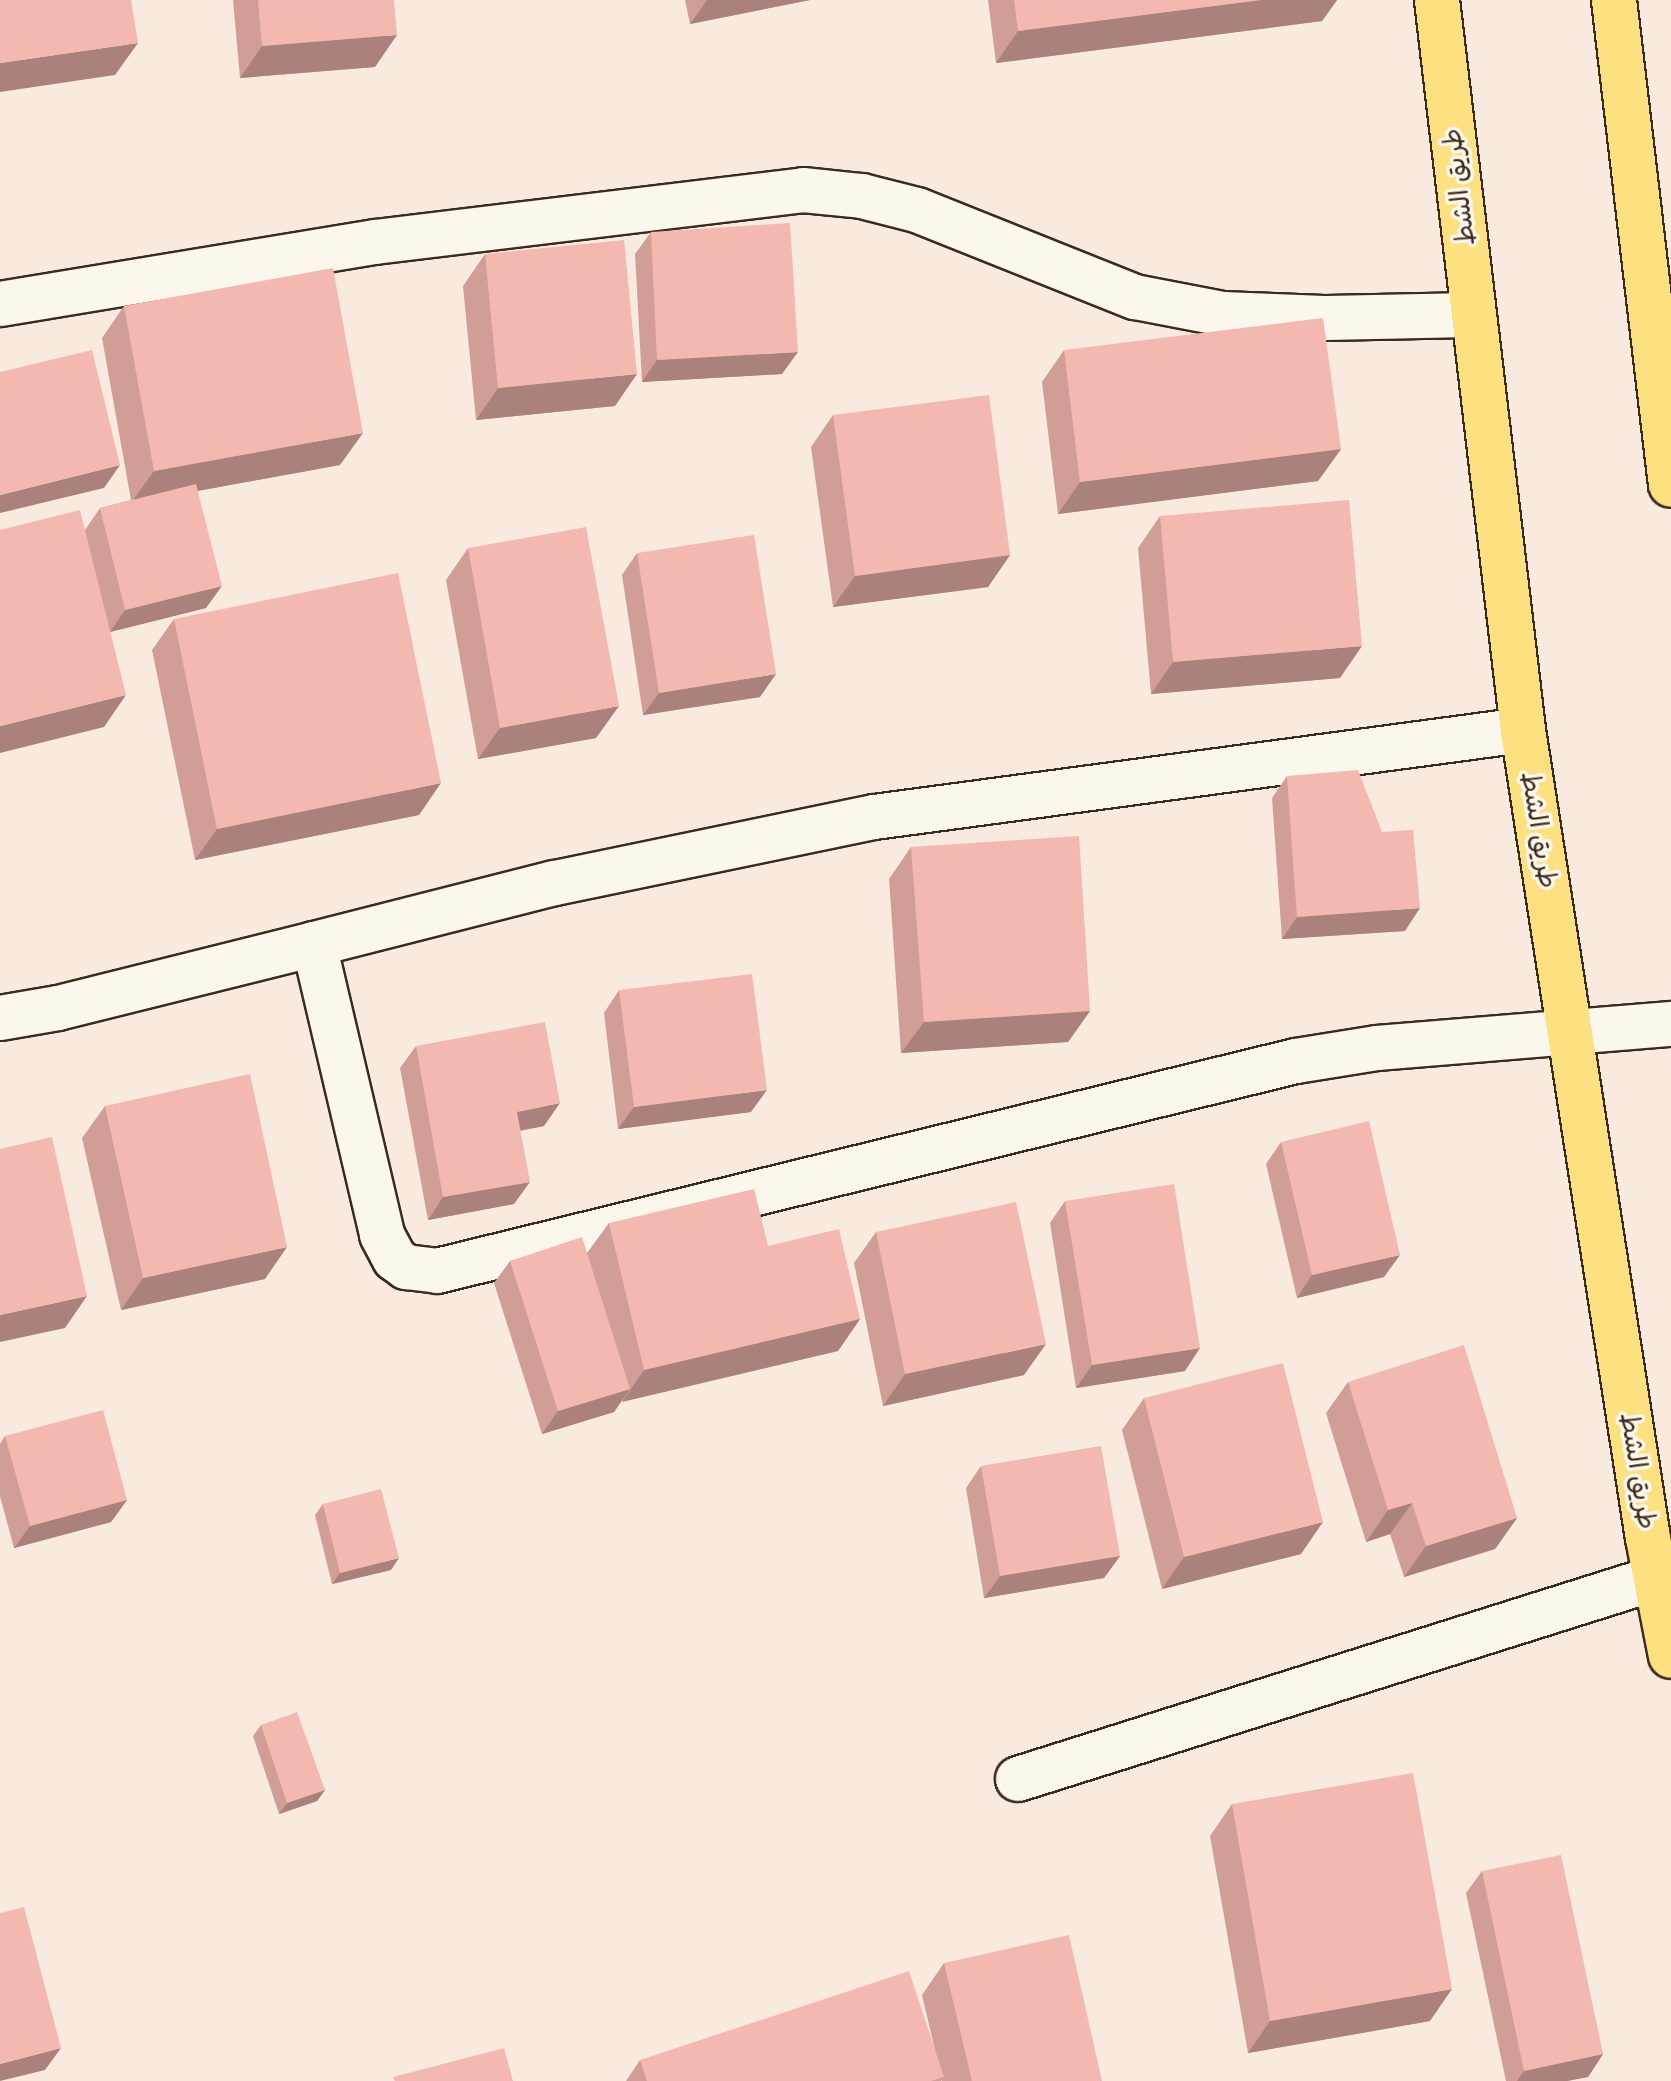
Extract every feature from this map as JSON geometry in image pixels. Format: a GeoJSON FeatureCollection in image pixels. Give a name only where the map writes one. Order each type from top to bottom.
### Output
{"type":"FeatureCollection","features":[{"type":"Feature","properties":{"kind":"highway","name":"طريق الشط"},"geometry":{"type":"LineString","coordinates":[[1437,0],[1523,730],[1656,1578],[1671,1656]]}},
{"type":"Feature","properties":{"kind":"highway"},"geometry":{"type":"LineString","coordinates":[[1614,0],[1671,485]]}},
{"type":"Feature","properties":{"kind":"street"},"geometry":{"type":"LineString","coordinates":[[0,304],[375,242],[803,190],[862,196],[917,210],[1135,297],[1223,314],[1324,318],[1473,315]]}},
{"type":"Feature","properties":{"kind":"street"},"geometry":{"type":"LineString","coordinates":[[0,1018],[58,1008],[554,883],[874,817],[1523,730]]}},
{"type":"Feature","properties":{"kind":"street"},"geometry":{"type":"LineString","coordinates":[[314,944],[382,1235],[395,1259],[421,1272],[497,1259],[1296,1061],[1392,1047],[1671,1024]]}},
{"type":"Feature","properties":{"kind":"street"},"geometry":{"type":"LineString","coordinates":[[1018,1779],[1656,1578]]}},
{"type":"Feature","properties":{"kind":"building"},"geometry":{"type":"Polygon","coordinates":[[[0,0],[131,0],[138,43],[0,63],[0,0]]]}},
{"type":"Feature","properties":{"kind":"building"},"geometry":{"type":"Polygon","coordinates":[[[258,0],[394,0],[397,35],[262,46],[258,0]]]}},
{"type":"Feature","properties":{"kind":"building"},"geometry":{"type":"Polygon","coordinates":[[[1014,0],[1261,0],[1018,31],[1014,0]]]}},
{"type":"Feature","properties":{"kind":"building"},"geometry":{"type":"Polygon","coordinates":[[[790,223],[798,352],[657,360],[651,232],[790,223]]]}},
{"type":"Feature","properties":{"kind":"building"},"geometry":{"type":"Polygon","coordinates":[[[624,240],[637,374],[498,388],[485,254],[624,240]]]}},
{"type":"Feature","properties":{"kind":"building"},"geometry":{"type":"Polygon","coordinates":[[[333,268],[363,433],[154,471],[124,306],[333,268]]]}},
{"type":"Feature","properties":{"kind":"building"},"geometry":{"type":"Polygon","coordinates":[[[1323,318],[1341,449],[1080,482],[1064,350],[1323,318]]]}},
{"type":"Feature","properties":{"kind":"building"},"geometry":{"type":"Polygon","coordinates":[[[92,350],[120,465],[0,495],[0,372],[92,350]]]}},
{"type":"Feature","properties":{"kind":"building"},"geometry":{"type":"Polygon","coordinates":[[[989,395],[1010,555],[855,576],[833,415],[989,395]]]}},
{"type":"Feature","properties":{"kind":"building"},"geometry":{"type":"Polygon","coordinates":[[[196,484],[222,586],[125,610],[100,508],[196,484]]]}},
{"type":"Feature","properties":{"kind":"building"},"geometry":{"type":"Polygon","coordinates":[[[1349,500],[1362,646],[1173,662],[1160,516],[1349,500]]]}},
{"type":"Feature","properties":{"kind":"building"},"geometry":{"type":"Polygon","coordinates":[[[80,510],[126,695],[0,726],[0,530],[80,510]]]}},
{"type":"Feature","properties":{"kind":"building"},"geometry":{"type":"Polygon","coordinates":[[[586,527],[619,706],[500,728],[468,548],[586,527]]]}},
{"type":"Feature","properties":{"kind":"building"},"geometry":{"type":"Polygon","coordinates":[[[754,535],[776,674],[659,693],[637,553],[754,535]]]}},
{"type":"Feature","properties":{"kind":"building"},"geometry":{"type":"Polygon","coordinates":[[[398,573],[441,783],[217,829],[174,619],[398,573]]]}},
{"type":"Feature","properties":{"kind":"building"},"geometry":{"type":"Polygon","coordinates":[[[1358,770],[1382,832],[1413,830],[1420,908],[1297,917],[1287,776],[1358,770]]]}},
{"type":"Feature","properties":{"kind":"building"},"geometry":{"type":"Polygon","coordinates":[[[1079,836],[1090,1011],[924,1022],[911,847],[1079,836]]]}},
{"type":"Feature","properties":{"kind":"building"},"geometry":{"type":"Polygon","coordinates":[[[752,974],[767,1090],[634,1107],[619,990],[752,974]]]}},
{"type":"Feature","properties":{"kind":"building"},"geometry":{"type":"Polygon","coordinates":[[[545,1022],[560,1103],[517,1112],[530,1182],[443,1197],[416,1046],[545,1022]]]}},
{"type":"Feature","properties":{"kind":"building"},"geometry":{"type":"Polygon","coordinates":[[[250,1074],[287,1247],[143,1278],[105,1106],[250,1074]]]}},
{"type":"Feature","properties":{"kind":"building"},"geometry":{"type":"Polygon","coordinates":[[[1369,1121],[1400,1255],[1312,1275],[1281,1142],[1369,1121]]]}},
{"type":"Feature","properties":{"kind":"building"},"geometry":{"type":"Polygon","coordinates":[[[52,1137],[87,1296],[0,1315],[0,1149],[52,1137]]]}},
{"type":"Feature","properties":{"kind":"building"},"geometry":{"type":"Polygon","coordinates":[[[1174,1184],[1200,1348],[1092,1365],[1065,1201],[1174,1184]]]}},
{"type":"Feature","properties":{"kind":"building"},"geometry":{"type":"Polygon","coordinates":[[[754,1189],[768,1246],[839,1229],[860,1319],[644,1370],[609,1223],[754,1189]]]}},
{"type":"Feature","properties":{"kind":"building"},"geometry":{"type":"Polygon","coordinates":[[[1016,1202],[1046,1344],[905,1374],[876,1232],[1016,1202]]]}},
{"type":"Feature","properties":{"kind":"building"},"geometry":{"type":"Polygon","coordinates":[[[582,1237],[630,1389],[558,1411],[510,1261],[582,1237]]]}},
{"type":"Feature","properties":{"kind":"building"},"geometry":{"type":"Polygon","coordinates":[[[1464,1345],[1517,1518],[1426,1546],[1412,1503],[1388,1510],[1348,1382],[1464,1345]]]}},
{"type":"Feature","properties":{"kind":"building"},"geometry":{"type":"Polygon","coordinates":[[[1283,1363],[1323,1522],[1184,1557],[1144,1398],[1283,1363]]]}},
{"type":"Feature","properties":{"kind":"building"},"geometry":{"type":"Polygon","coordinates":[[[103,1410],[127,1500],[30,1526],[5,1436],[103,1410]]]}},
{"type":"Feature","properties":{"kind":"building"},"geometry":{"type":"Polygon","coordinates":[[[1101,1446],[1120,1556],[1000,1576],[981,1466],[1101,1446]]]}},
{"type":"Feature","properties":{"kind":"building"},"geometry":{"type":"Polygon","coordinates":[[[381,1489],[399,1558],[340,1573],[323,1504],[381,1489]]]}},
{"type":"Feature","properties":{"kind":"building"},"geometry":{"type":"Polygon","coordinates":[[[297,1712],[325,1790],[287,1803],[261,1725],[297,1712]]]}},
{"type":"Feature","properties":{"kind":"building"},"geometry":{"type":"Polygon","coordinates":[[[1413,1773],[1452,1989],[1270,2021],[1232,1804],[1413,1773]]]}},
{"type":"Feature","properties":{"kind":"building"},"geometry":{"type":"Polygon","coordinates":[[[1561,1855],[1603,2054],[1524,2071],[1482,1871],[1561,1855]]]}},
{"type":"Feature","properties":{"kind":"building"},"geometry":{"type":"Polygon","coordinates":[[[24,1907],[61,2048],[0,2064],[0,1913],[24,1907]]]}},
{"type":"Feature","properties":{"kind":"building"},"geometry":{"type":"Polygon","coordinates":[[[1069,1935],[1102,2081],[972,2081],[944,1963],[1069,1935]]]}},
{"type":"Feature","properties":{"kind":"building"},"geometry":{"type":"Polygon","coordinates":[[[909,1971],[944,2077],[931,2081],[647,2081],[640,2060],[909,1971]]]}},
{"type":"Feature","properties":{"kind":"building"},"geometry":{"type":"Polygon","coordinates":[[[504,2048],[513,2081],[395,2081],[393,2077],[504,2048]]]}}]}
